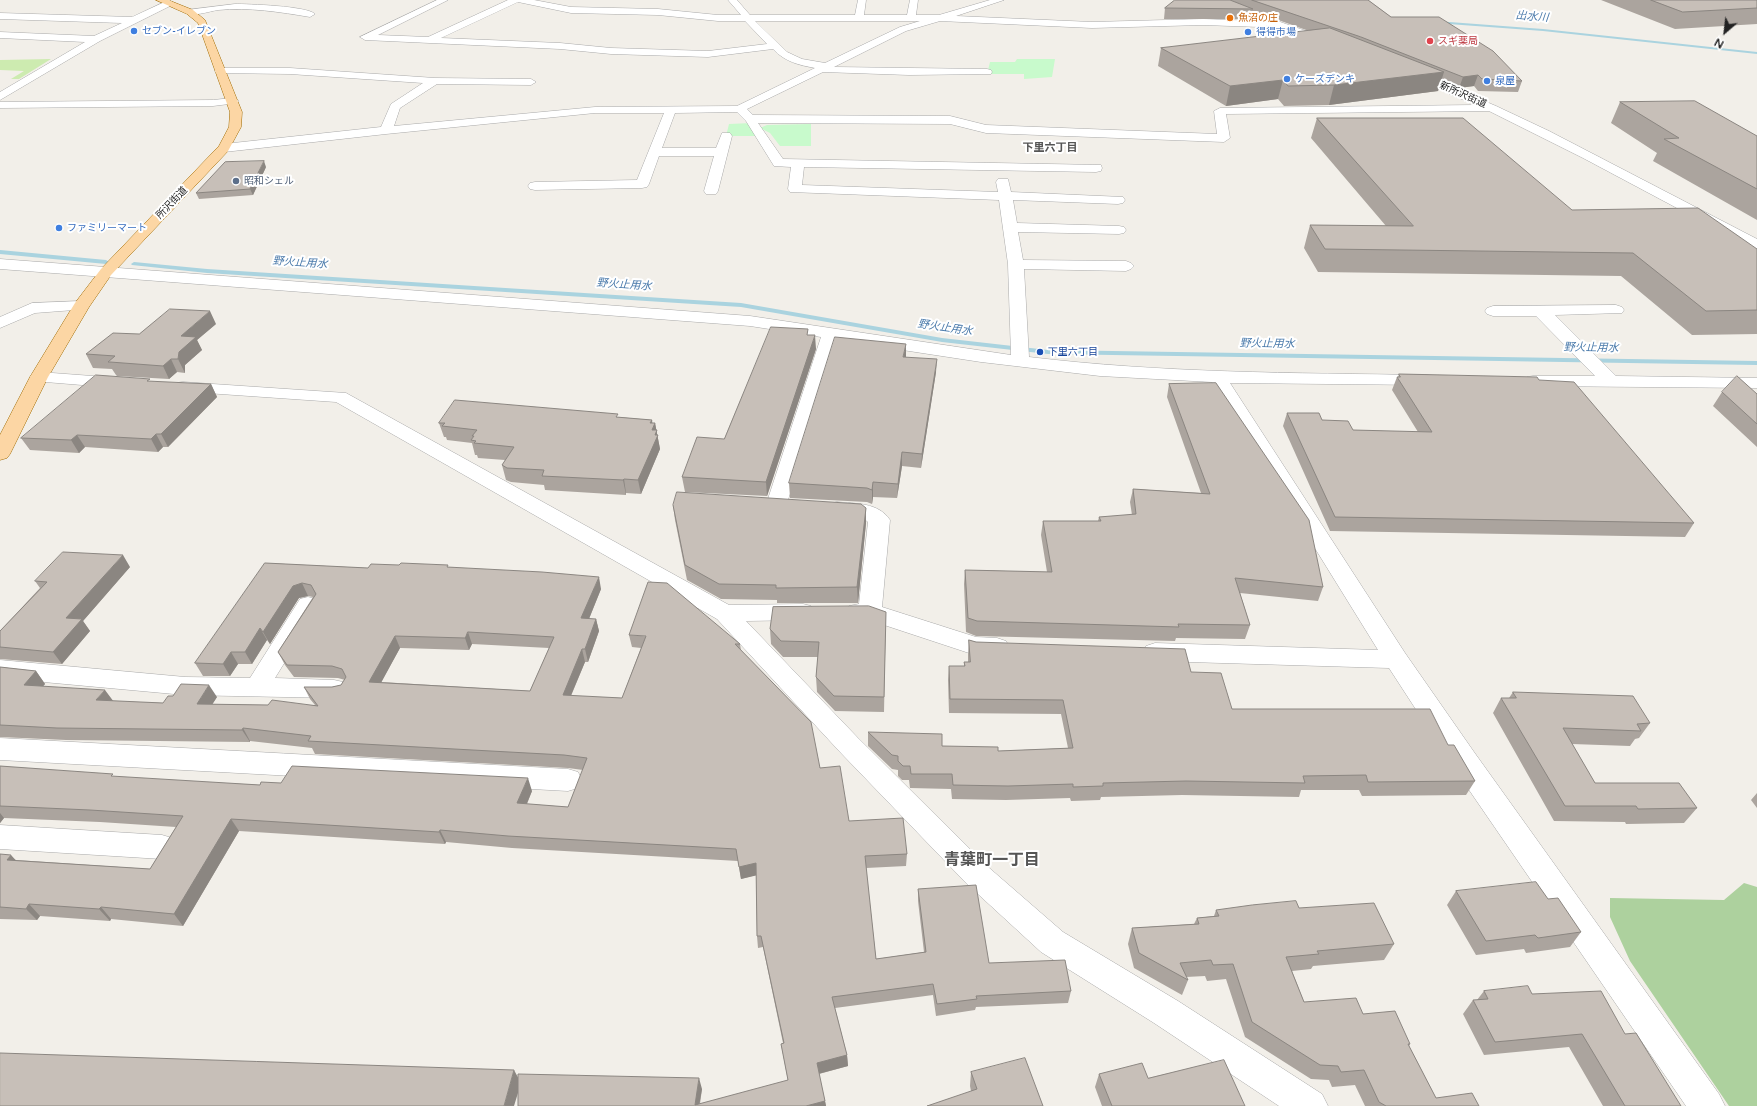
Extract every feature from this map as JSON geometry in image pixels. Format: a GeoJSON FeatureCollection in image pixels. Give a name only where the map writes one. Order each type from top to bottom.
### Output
{"type":"FeatureCollection","features":[{"type":"Feature","properties":{"kind":"main road","name":"所沢街道"},"geometry":{"type":"LineString","coordinates":[[0,454],[39,377],[81,306],[106,272],[224,148],[235,127],[236,112],[233,101],[202,22],[190,12],[164,1]]}},
{"type":"Feature","properties":{"kind":"street"},"geometry":{"type":"LineString","coordinates":[[444,0],[365,37],[560,46],[611,51],[708,54],[776,46]]}},
{"type":"Feature","properties":{"kind":"street"},"geometry":{"type":"LineString","coordinates":[[429,40],[515,0]]}},
{"type":"Feature","properties":{"kind":"street"},"geometry":{"type":"LineString","coordinates":[[520,0],[571,10],[658,12],[718,18],[748,19],[937,18],[1092,25],[1203,22],[1250,24],[1274,22]]}},
{"type":"Feature","properties":{"kind":"street"},"geometry":{"type":"LineString","coordinates":[[599,0],[602,10]]}},
{"type":"Feature","properties":{"kind":"street"},"geometry":{"type":"LineString","coordinates":[[732,0],[740,7],[748,19],[783,54],[799,62],[826,68],[909,72],[987,72]]}},
{"type":"Feature","properties":{"kind":"street"},"geometry":{"type":"LineString","coordinates":[[859,18],[862,0]]}},
{"type":"Feature","properties":{"kind":"street"},"geometry":{"type":"LineString","coordinates":[[911,18],[914,0]]}},
{"type":"Feature","properties":{"kind":"street"},"geometry":{"type":"LineString","coordinates":[[224,148],[386,130],[595,110],[739,109],[904,29],[1000,0]]}},
{"type":"Feature","properties":{"kind":"street"},"geometry":{"type":"LineString","coordinates":[[1208,0],[1336,44]]}},
{"type":"Feature","properties":{"kind":"street"},"geometry":{"type":"LineString","coordinates":[[0,97],[96,38],[132,20],[164,1]]}},
{"type":"Feature","properties":{"kind":"street"},"geometry":{"type":"LineString","coordinates":[[273,9],[291,2]]}},
{"type":"Feature","properties":{"kind":"street"},"geometry":{"type":"LineString","coordinates":[[190,12],[211,7],[273,9],[310,14]]}},
{"type":"Feature","properties":{"kind":"street"},"geometry":{"type":"LineString","coordinates":[[1,16],[132,20]]}},
{"type":"Feature","properties":{"kind":"street"},"geometry":{"type":"LineString","coordinates":[[0,35],[96,38]]}},
{"type":"Feature","properties":{"kind":"street","name":"新所沢街道"},"geometry":{"type":"LineString","coordinates":[[1404,70],[1492,108],[1621,173],[1757,245]]}},
{"type":"Feature","properties":{"kind":"street"},"geometry":{"type":"LineString","coordinates":[[220,71],[290,71],[435,81],[531,82]]}},
{"type":"Feature","properties":{"kind":"street"},"geometry":{"type":"LineString","coordinates":[[386,130],[395,106],[435,81]]}},
{"type":"Feature","properties":{"kind":"street"},"geometry":{"type":"LineString","coordinates":[[0,105],[213,103],[233,101]]}},
{"type":"Feature","properties":{"kind":"street"},"geometry":{"type":"LineString","coordinates":[[750,119],[950,120],[986,129],[1224,138],[1220,111],[1492,108]]}},
{"type":"Feature","properties":{"kind":"street"},"geometry":{"type":"LineString","coordinates":[[535,186],[642,184],[671,109]]}},
{"type":"Feature","properties":{"kind":"street"},"geometry":{"type":"LineString","coordinates":[[739,109],[750,119],[779,163],[1096,168]]}},
{"type":"Feature","properties":{"kind":"street"},"geometry":{"type":"LineString","coordinates":[[711,191],[720,152],[726,136]]}},
{"type":"Feature","properties":{"kind":"street"},"geometry":{"type":"LineString","coordinates":[[654,152],[720,152]]}},
{"type":"Feature","properties":{"kind":"street"},"geometry":{"type":"LineString","coordinates":[[798,164],[795,189],[1118,200]]}},
{"type":"Feature","properties":{"kind":"street"},"geometry":{"type":"LineString","coordinates":[[1001,167],[1016,264],[1020,353]]}},
{"type":"Feature","properties":{"kind":"street"},"geometry":{"type":"LineString","coordinates":[[1010,227],[1119,230]]}},
{"type":"Feature","properties":{"kind":"street"},"geometry":{"type":"LineString","coordinates":[[0,264],[750,321],[981,358],[1020,353],[1100,371],[1218,377],[1444,380]]}},
{"type":"Feature","properties":{"kind":"street"},"geometry":{"type":"LineString","coordinates":[[1016,264],[1126,266]]}},
{"type":"Feature","properties":{"kind":"street"},"geometry":{"type":"LineString","coordinates":[[0,323],[32,308],[81,306]]}},
{"type":"Feature","properties":{"kind":"street"},"geometry":{"type":"LineString","coordinates":[[1492,311],[1616,310]]}},
{"type":"Feature","properties":{"kind":"street"},"geometry":{"type":"LineString","coordinates":[[1541,311],[1605,376]]}},
{"type":"Feature","properties":{"kind":"street"},"geometry":{"type":"LineString","coordinates":[[830,334],[768,505],[867,511],[879,520],[870,612]]}},
{"type":"Feature","properties":{"kind":"street"},"geometry":{"type":"LineString","coordinates":[[1518,381],[1605,376],[1757,383]]}},
{"type":"Feature","properties":{"kind":"street"},"geometry":{"type":"LineString","coordinates":[[39,377],[142,384]]}},
{"type":"Feature","properties":{"kind":"street"},"geometry":{"type":"LineString","coordinates":[[1218,377],[1396,659],[1464,760],[1707,1106]]}},
{"type":"Feature","properties":{"kind":"street"},"geometry":{"type":"LineString","coordinates":[[166,386],[340,397],[725,613],[848,745],[977,875],[1052,942],[1166,1012],[1310,1106]]}},
{"type":"Feature","properties":{"kind":"street"},"geometry":{"type":"LineString","coordinates":[[257,687],[308,605]]}},
{"type":"Feature","properties":{"kind":"street"},"geometry":{"type":"LineString","coordinates":[[725,613],[870,612],[975,646],[1022,648]]}},
{"type":"Feature","properties":{"kind":"street"},"geometry":{"type":"LineString","coordinates":[[1134,651],[1396,659]]}},
{"type":"Feature","properties":{"kind":"street"},"geometry":{"type":"LineString","coordinates":[[0,670],[185,686],[338,689]]}},
{"type":"Feature","properties":{"kind":"street"},"geometry":{"type":"LineString","coordinates":[[0,749],[568,780]]}},
{"type":"Feature","properties":{"kind":"street"},"geometry":{"type":"LineString","coordinates":[[0,837],[162,847]]}},
{"type":"Feature","properties":{"kind":"green space"},"geometry":{"type":"Polygon","coordinates":[[[51,59],[19,79],[11,79],[24,71],[0,70],[0,60],[51,59]]]}},
{"type":"Feature","properties":{"kind":"green space"},"geometry":{"type":"Polygon","coordinates":[[[1017,59],[1055,59],[1052,77],[1024,79],[1024,74],[987,74],[990,62],[1015,62],[1017,59]]]}},
{"type":"Feature","properties":{"kind":"green space"},"geometry":{"type":"Polygon","coordinates":[[[752,123],[761,136],[726,136],[729,124],[752,123]]]}},
{"type":"Feature","properties":{"kind":"green space"},"geometry":{"type":"Polygon","coordinates":[[[811,124],[811,146],[780,146],[770,133],[760,128],[767,125],[811,124]]]}},
{"type":"Feature","properties":{"kind":"green space"},"geometry":{"type":"Polygon","coordinates":[[[1744,883],[1757,887],[1757,1106],[1729,1106],[1630,961],[1610,917],[1610,898],[1724,900],[1744,883]]]}},
{"type":"Feature","properties":{"kind":"building"},"geometry":{"type":"Polygon","coordinates":[[[1175,0],[1230,0],[1253,9],[1165,8],[1175,0]]]}},
{"type":"Feature","properties":{"kind":"building"},"geometry":{"type":"Polygon","coordinates":[[[1252,0],[1368,0],[1391,17],[1439,17],[1493,51],[1522,81],[1482,79],[1478,75],[1463,77],[1361,37],[1252,0]]]}},
{"type":"Feature","properties":{"kind":"building"},"geometry":{"type":"Polygon","coordinates":[[[1651,0],[1757,0],[1757,8],[1683,12],[1651,0]]]}},
{"type":"Feature","properties":{"kind":"building"},"geometry":{"type":"Polygon","coordinates":[[[1330,28],[1444,72],[1334,85],[1288,86],[1283,80],[1230,86],[1161,48],[1330,28]]]}},
{"type":"Feature","properties":{"kind":"building"},"geometry":{"type":"Polygon","coordinates":[[[1695,101],[1757,136],[1757,189],[1664,139],[1679,138],[1620,102],[1695,101]]]}},
{"type":"Feature","properties":{"kind":"building"},"geometry":{"type":"Polygon","coordinates":[[[1317,118],[1463,118],[1572,210],[1698,208],[1757,249],[1757,310],[1706,311],[1633,253],[1325,249],[1310,225],[1413,226],[1317,118]]]}},
{"type":"Feature","properties":{"kind":"building"},"geometry":{"type":"Polygon","coordinates":[[[264,161],[250,189],[196,193],[225,162],[264,161]]]}},
{"type":"Feature","properties":{"kind":"building"},"geometry":{"type":"Polygon","coordinates":[[[170,309],[210,311],[181,336],[196,337],[179,352],[178,359],[171,359],[163,366],[108,362],[115,356],[86,354],[113,333],[139,334],[170,309]]]}},
{"type":"Feature","properties":{"kind":"building"},"geometry":{"type":"Polygon","coordinates":[[[771,327],[808,329],[807,335],[815,335],[766,482],[682,477],[697,437],[724,439],[771,327]]]}},
{"type":"Feature","properties":{"kind":"building"},"geometry":{"type":"Polygon","coordinates":[[[835,337],[906,344],[903,357],[937,359],[922,454],[902,452],[898,484],[873,482],[872,490],[867,488],[789,483],[835,337]]]}},
{"type":"Feature","properties":{"kind":"building"},"geometry":{"type":"Polygon","coordinates":[[[1399,374],[1537,377],[1539,380],[1574,382],[1694,523],[1335,517],[1287,413],[1319,413],[1322,420],[1348,421],[1353,430],[1432,432],[1397,377],[1400,377],[1399,374]]]}},
{"type":"Feature","properties":{"kind":"building"},"geometry":{"type":"Polygon","coordinates":[[[96,375],[150,379],[147,381],[211,384],[161,434],[156,434],[151,439],[77,435],[71,440],[21,438],[96,375]]]}},
{"type":"Feature","properties":{"kind":"building"},"geometry":{"type":"Polygon","coordinates":[[[1737,376],[1757,394],[1757,424],[1722,392],[1737,376]]]}},
{"type":"Feature","properties":{"kind":"building"},"geometry":{"type":"Polygon","coordinates":[[[1216,383],[1309,520],[1323,587],[1235,578],[1250,625],[1178,624],[1179,627],[977,621],[968,618],[965,570],[1052,572],[1043,521],[1101,521],[1099,517],[1136,514],[1133,489],[1210,494],[1169,384],[1216,383]]]}},
{"type":"Feature","properties":{"kind":"building"},"geometry":{"type":"Polygon","coordinates":[[[455,400],[618,414],[616,417],[652,420],[650,423],[655,423],[652,430],[657,430],[655,435],[658,435],[638,480],[542,476],[544,470],[507,468],[502,465],[514,447],[474,443],[476,441],[471,440],[474,436],[472,436],[477,430],[442,426],[445,423],[439,423],[455,400]]]}},
{"type":"Feature","properties":{"kind":"building"},"geometry":{"type":"Polygon","coordinates":[[[677,492],[861,504],[866,508],[857,587],[776,588],[776,585],[719,584],[685,565],[673,505],[677,492]]]}},
{"type":"Feature","properties":{"kind":"building"},"geometry":{"type":"Polygon","coordinates":[[[63,552],[123,555],[66,618],[82,619],[53,652],[0,647],[0,631],[47,582],[35,581],[63,552]]]}},
{"type":"Feature","properties":{"kind":"building"},"geometry":{"type":"Polygon","coordinates":[[[265,563],[368,568],[371,564],[399,565],[401,563],[542,572],[599,577],[581,618],[596,619],[585,649],[582,649],[563,695],[622,698],[646,636],[629,635],[648,582],[667,583],[740,644],[735,644],[811,722],[820,768],[840,766],[849,821],[903,818],[907,854],[865,856],[876,959],[926,952],[918,889],[976,885],[989,963],[1065,960],[1071,991],[976,996],[977,999],[937,1004],[933,984],[832,997],[847,1055],[817,1063],[825,1101],[806,1106],[518,1106],[518,1074],[699,1078],[695,1105],[788,1080],[781,1044],[784,1043],[761,936],[757,936],[756,863],[739,867],[736,849],[508,836],[440,830],[439,832],[231,819],[174,914],[101,907],[99,909],[29,904],[26,909],[0,907],[0,854],[11,855],[7,860],[150,869],[183,816],[0,806],[0,766],[113,774],[111,776],[260,785],[261,782],[281,783],[292,766],[528,778],[517,803],[568,807],[587,758],[564,755],[308,741],[311,736],[243,728],[242,730],[57,728],[0,725],[0,667],[36,671],[24,685],[105,690],[96,700],[163,703],[168,696],[173,696],[181,684],[209,685],[197,704],[268,705],[272,700],[318,706],[304,687],[332,687],[341,685],[346,677],[342,669],[332,666],[287,665],[278,652],[316,594],[311,585],[302,583],[293,586],[263,632],[260,628],[245,652],[231,652],[223,664],[195,663],[265,563]],[[468,632],[465,638],[395,636],[369,682],[530,691],[554,637],[468,632]]]}},
{"type":"Feature","properties":{"kind":"building"},"geometry":{"type":"Polygon","coordinates":[[[869,606],[886,612],[884,697],[834,696],[816,677],[819,642],[781,641],[770,629],[773,607],[869,606]]]}},
{"type":"Feature","properties":{"kind":"building"},"geometry":{"type":"Polygon","coordinates":[[[969,640],[976,642],[1185,649],[1191,672],[1221,673],[1232,709],[1430,709],[1448,745],[1454,745],[1475,781],[1368,782],[1366,775],[1303,776],[1305,783],[1186,781],[1103,783],[1103,786],[1073,787],[1073,784],[1008,786],[953,785],[952,774],[911,774],[910,766],[903,766],[898,761],[898,756],[892,755],[868,732],[942,734],[942,746],[998,747],[998,751],[1073,748],[1063,700],[950,699],[949,666],[965,666],[964,662],[970,662],[969,640]]]}},
{"type":"Feature","properties":{"kind":"building"},"geometry":{"type":"Polygon","coordinates":[[[1513,692],[1633,696],[1650,723],[1637,724],[1641,731],[1563,728],[1595,783],[1679,783],[1697,808],[1638,809],[1636,806],[1565,806],[1501,698],[1516,698],[1513,692]]]}},
{"type":"Feature","properties":{"kind":"building"},"geometry":{"type":"Polygon","coordinates":[[[1536,882],[1548,899],[1558,898],[1581,932],[1538,938],[1535,935],[1486,941],[1456,891],[1536,882]]]}},
{"type":"Feature","properties":{"kind":"building"},"geometry":{"type":"Polygon","coordinates":[[[1296,901],[1299,908],[1374,903],[1394,944],[1317,951],[1319,954],[1286,957],[1304,1002],[1356,998],[1363,1014],[1395,1011],[1410,1044],[1408,1044],[1436,1098],[1472,1093],[1479,1106],[1386,1106],[1379,1102],[1364,1070],[1341,1072],[1338,1066],[1320,1065],[1252,1022],[1233,964],[1213,965],[1211,960],[1180,963],[1188,980],[1139,953],[1132,928],[1199,924],[1197,918],[1219,916],[1216,910],[1296,901]]]}},
{"type":"Feature","properties":{"kind":"building"},"geometry":{"type":"Polygon","coordinates":[[[1528,986],[1532,994],[1601,991],[1625,1034],[1636,1033],[1681,1106],[1625,1106],[1582,1034],[1495,1042],[1473,1000],[1488,999],[1484,991],[1528,986]]]}},
{"type":"Feature","properties":{"kind":"building"},"geometry":{"type":"Polygon","coordinates":[[[0,1053],[514,1070],[504,1106],[0,1106],[0,1053]]]}},
{"type":"Feature","properties":{"kind":"building"},"geometry":{"type":"Polygon","coordinates":[[[1025,1058],[1043,1106],[927,1106],[977,1089],[971,1072],[1025,1058]]]}},
{"type":"Feature","properties":{"kind":"building"},"geometry":{"type":"Polygon","coordinates":[[[1224,1060],[1245,1106],[1112,1106],[1099,1074],[1142,1063],[1148,1078],[1224,1060]]]}},
{"type":"Feature","properties":{"kind":"waterway","name":"出水川"},"geometry":{"type":"LineString","coordinates":[[1436,22],[1543,30],[1757,53]]}},
{"type":"Feature","properties":{"kind":"waterway","name":"野火止用水"},"geometry":{"type":"LineString","coordinates":[[0,252],[106,262]]}},
{"type":"Feature","properties":{"kind":"waterway","name":"野火止用水"},"geometry":{"type":"LineString","coordinates":[[134,264],[207,271],[741,305],[942,340],[1048,352],[1757,363]]}},
{"type":"Feature","properties":{"kind":"place","name":"魚沼の庄"},"geometry":{"type":"Point","coordinates":[1230,18]}},
{"type":"Feature","properties":{"kind":"place","name":"セブン-イレブン"},"geometry":{"type":"Point","coordinates":[134,31]}},
{"type":"Feature","properties":{"kind":"place","name":"得得市場"},"geometry":{"type":"Point","coordinates":[1248,32]}},
{"type":"Feature","properties":{"kind":"place","name":"スギ薬局"},"geometry":{"type":"Point","coordinates":[1430,41]}},
{"type":"Feature","properties":{"kind":"place","name":"ケーズデンキ"},"geometry":{"type":"Point","coordinates":[1287,79]}},
{"type":"Feature","properties":{"kind":"place","name":"泉屋"},"geometry":{"type":"Point","coordinates":[1487,81]}},
{"type":"Feature","properties":{"kind":"place","name":"昭和シェル"},"geometry":{"type":"Point","coordinates":[236,181]}},
{"type":"Feature","properties":{"kind":"place","name":"ファミリーマート"},"geometry":{"type":"Point","coordinates":[59,228]}},
{"type":"Feature","properties":{"kind":"place","name":"下里六丁目"},"geometry":{"type":"Point","coordinates":[1040,352]}},
{"type":"Feature","properties":{"kind":"district","name":"下里六丁目"},"geometry":{"type":"Point","coordinates":[1050,148]}},
{"type":"Feature","properties":{"kind":"district","name":"青葉町一丁目"},"geometry":{"type":"Point","coordinates":[992,861]}}]}
